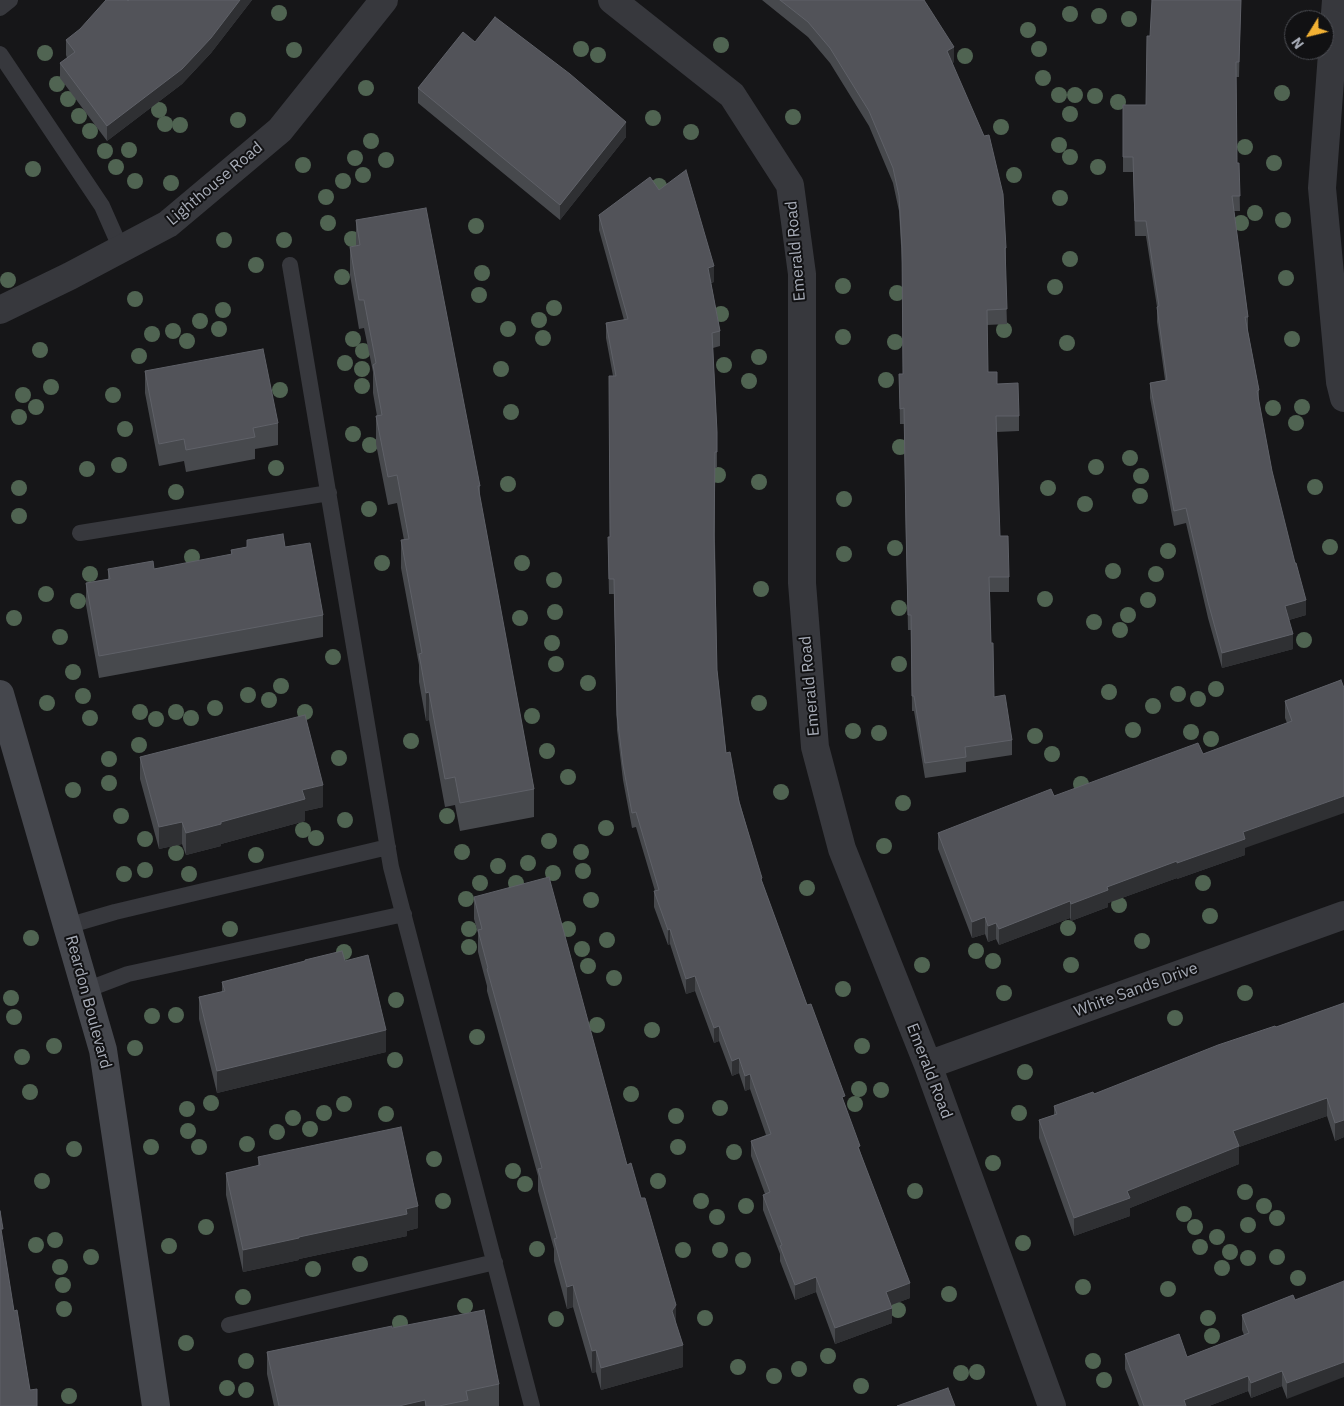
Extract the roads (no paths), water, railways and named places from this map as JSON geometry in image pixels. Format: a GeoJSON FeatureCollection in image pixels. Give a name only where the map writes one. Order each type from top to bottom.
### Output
{"type":"FeatureCollection","features":[{"type":"Feature","properties":{"kind":"street","name":"Lighthouse Road"},"geometry":{"type":"LineString","coordinates":[[0,310],[168,224],[280,130],[384,0]]}},
{"type":"Feature","properties":{"kind":"street","name":"Emerald Road"},"geometry":{"type":"LineString","coordinates":[[612,0],[732,95],[790,185],[802,274],[802,583],[815,747],[842,849],[928,1065],[1052,1406]]}},
{"type":"Feature","properties":{"kind":"street"},"geometry":{"type":"LineString","coordinates":[[1336,0],[1322,188],[1340,382],[1344,398]]}},
{"type":"Feature","properties":{"kind":"street","name":"Reardon Boulevard"},"geometry":{"type":"LineString","coordinates":[[0,694],[103,1050],[156,1406]]}},
{"type":"Feature","properties":{"kind":"street","name":"White Sands Drive"},"geometry":{"type":"LineString","coordinates":[[928,1065],[1344,915]]}},
{"type":"Feature","properties":{"kind":"lane"},"geometry":{"type":"LineString","coordinates":[[0,8],[10,0]]}},
{"type":"Feature","properties":{"kind":"lane"},"geometry":{"type":"LineString","coordinates":[[0,54],[102,206],[121,249]]}},
{"type":"Feature","properties":{"kind":"lane"},"geometry":{"type":"LineString","coordinates":[[290,265],[391,867],[532,1406]]}},
{"type":"Feature","properties":{"kind":"lane"},"geometry":{"type":"LineString","coordinates":[[80,533],[329,493]]}},
{"type":"Feature","properties":{"kind":"lane"},"geometry":{"type":"LineString","coordinates":[[67,926],[115,912],[388,847]]}},
{"type":"Feature","properties":{"kind":"lane"},"geometry":{"type":"LineString","coordinates":[[86,990],[128,974],[404,914]]}},
{"type":"Feature","properties":{"kind":"lane"},"geometry":{"type":"LineString","coordinates":[[229,1325],[495,1262]]}}]}
